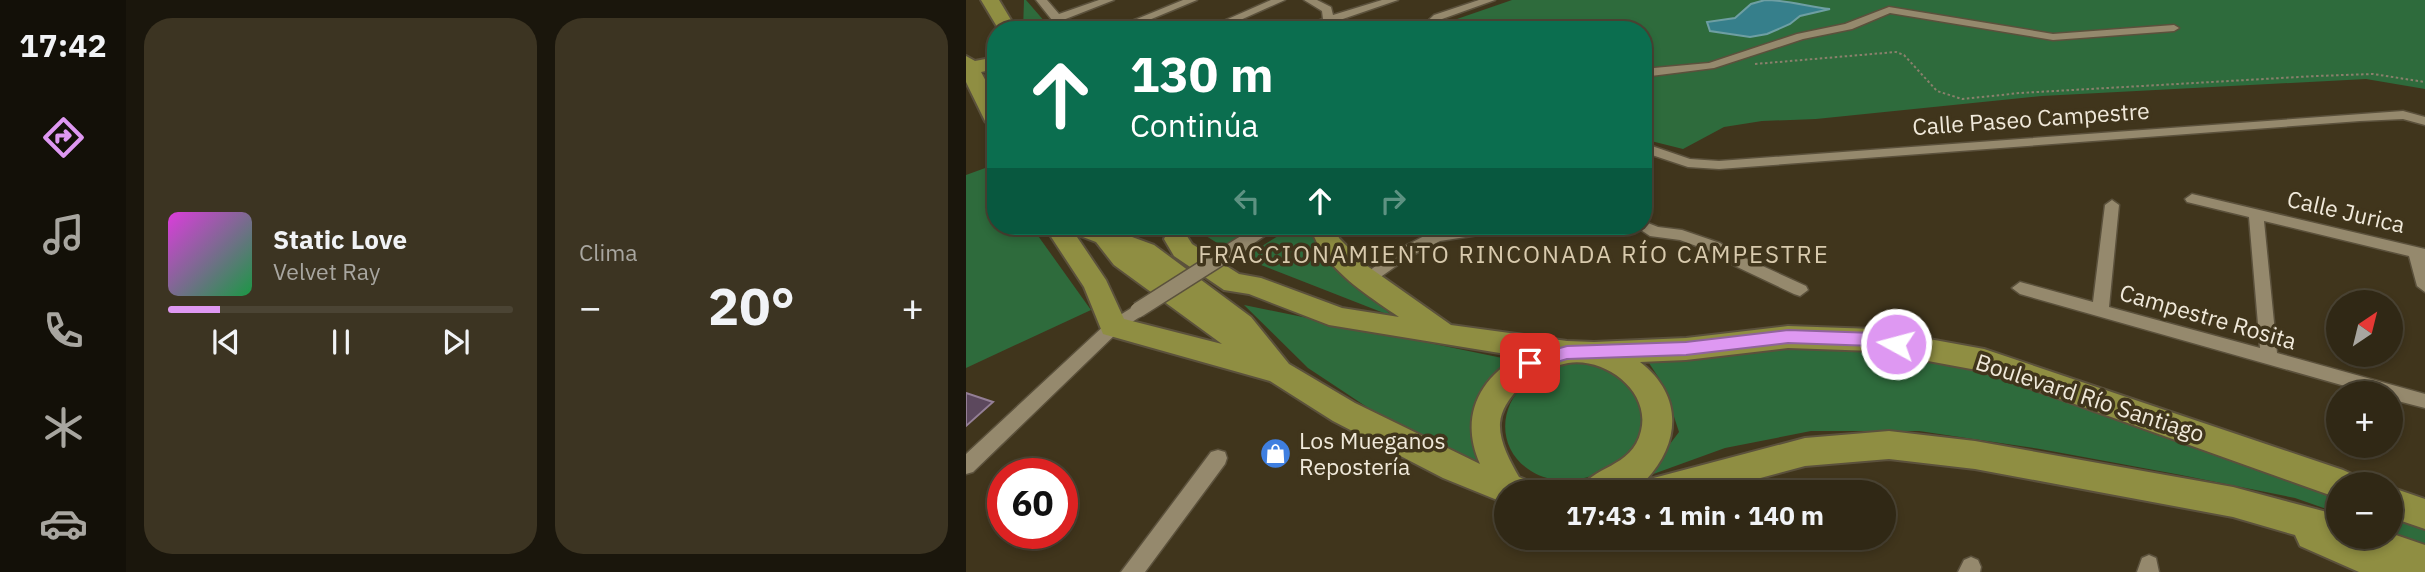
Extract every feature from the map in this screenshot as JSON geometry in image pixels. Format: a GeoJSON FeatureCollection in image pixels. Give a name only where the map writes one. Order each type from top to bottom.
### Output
{"type":"FeatureCollection","features":[{"type":"Feature","properties":{"kind":"main road"},"geometry":{"type":"LineString","coordinates":[[989,0],[1004,21]]}},
{"type":"Feature","properties":{"kind":"main road"},"geometry":{"type":"LineString","coordinates":[[1011,21],[1013,0]]}},
{"type":"Feature","properties":{"kind":"main road"},"geometry":{"type":"LineString","coordinates":[[971,72],[987,103]]}},
{"type":"Feature","properties":{"kind":"main road"},"geometry":{"type":"LineString","coordinates":[[1062,235],[1095,280],[1109,309],[1114,327],[1270,363]]}},
{"type":"Feature","properties":{"kind":"main road"},"geometry":{"type":"LineString","coordinates":[[1100,235],[1105,237],[1123,259],[1161,287],[1344,412],[1454,468],[1494,483]]}},
{"type":"Feature","properties":{"kind":"main road","name":"Boulevard Río Santiago"},"geometry":{"type":"LineString","coordinates":[[1169,235],[1183,250],[1233,283],[1252,285],[1339,318],[1580,353],[1686,349],[1788,337],[1874,340],[1984,360],[2326,479]]}},
{"type":"Feature","properties":{"kind":"main road"},"geometry":{"type":"LineString","coordinates":[[1326,235],[1332,246],[1366,279],[1448,335]]}},
{"type":"Feature","properties":{"kind":"main road"},"geometry":{"type":"LineString","coordinates":[[1507,480],[1496,464],[1489,442],[1485,425],[1488,409],[1509,380],[1530,363],[1580,353],[1629,369],[1656,401],[1660,423],[1655,443],[1636,468],[1616,480]]}},
{"type":"Feature","properties":{"kind":"main road"},"geometry":{"type":"LineString","coordinates":[[1698,480],[1805,452],[1889,445],[1975,455],[2233,502],[2326,528]]}},
{"type":"Feature","properties":{"kind":"main road"},"geometry":{"type":"LineString","coordinates":[[2233,502],[2399,572]]}},
{"type":"Feature","properties":{"kind":"main road"},"geometry":{"type":"LineString","coordinates":[[2403,506],[2425,514]]}},
{"type":"Feature","properties":{"kind":"main road"},"geometry":{"type":"LineString","coordinates":[[2389,549],[2425,562]]}},
{"type":"Feature","properties":{"kind":"street"},"geometry":{"type":"LineString","coordinates":[[1041,0],[1056,19],[1109,0]]}},
{"type":"Feature","properties":{"kind":"street"},"geometry":{"type":"LineString","coordinates":[[1138,21],[1192,0]]}},
{"type":"Feature","properties":{"kind":"street"},"geometry":{"type":"LineString","coordinates":[[1230,21],[1280,0]]}},
{"type":"Feature","properties":{"kind":"street"},"geometry":{"type":"LineString","coordinates":[[1309,0],[1327,9],[1329,21]]}},
{"type":"Feature","properties":{"kind":"street"},"geometry":{"type":"LineString","coordinates":[[1338,21],[1392,0]]}},
{"type":"Feature","properties":{"kind":"street"},"geometry":{"type":"LineString","coordinates":[[1434,21],[1490,0]]}},
{"type":"Feature","properties":{"kind":"street"},"geometry":{"type":"LineString","coordinates":[[1652,72],[1710,66],[1801,36],[1848,27],[1889,10],[2053,37],[2174,28]]}},
{"type":"Feature","properties":{"kind":"street","name":"Calle Paseo Campestre"},"geometry":{"type":"LineString","coordinates":[[1652,150],[1688,163],[1718,165],[2360,117],[2403,115],[2425,121]]}},
{"type":"Feature","properties":{"kind":"street","name":"Calle Jurica"},"geometry":{"type":"LineString","coordinates":[[2192,199],[2421,253]]}},
{"type":"Feature","properties":{"kind":"street"},"geometry":{"type":"LineString","coordinates":[[2101,311],[2112,205]]}},
{"type":"Feature","properties":{"kind":"street"},"geometry":{"type":"LineString","coordinates":[[2256,214],[2269,358]]}},
{"type":"Feature","properties":{"kind":"street"},"geometry":{"type":"LineString","coordinates":[[1652,231],[1682,235],[1715,247],[1800,290]]}},
{"type":"Feature","properties":{"kind":"street"},"geometry":{"type":"LineString","coordinates":[[966,466],[1114,327],[1257,235]]}},
{"type":"Feature","properties":{"kind":"street"},"geometry":{"type":"LineString","coordinates":[[1366,279],[1404,253],[1444,235]]}},
{"type":"Feature","properties":{"kind":"street"},"geometry":{"type":"LineString","coordinates":[[2421,253],[2425,286]]}},
{"type":"Feature","properties":{"kind":"street","name":"Campestre Rosita"},"geometry":{"type":"LineString","coordinates":[[2020,288],[2425,401]]}},
{"type":"Feature","properties":{"kind":"street"},"geometry":{"type":"LineString","coordinates":[[1132,572],[1218,458]]}},
{"type":"Feature","properties":{"kind":"path"},"geometry":{"type":"LineString","coordinates":[[1748,65],[1896,52],[1905,55],[1937,91],[1962,99],[2020,93],[2316,76],[2374,74],[2425,82]]}},
{"type":"Feature","properties":{"kind":"green space"},"geometry":{"type":"Polygon","coordinates":[[[1024,0],[1026,0],[1044,21],[1023,21],[1024,0]]]}},
{"type":"Feature","properties":{"kind":"green space"},"geometry":{"type":"Polygon","coordinates":[[[1512,0],[2425,0],[2425,89],[2366,79],[2042,96],[1816,119],[1762,121],[1724,127],[1683,149],[1652,141],[1652,21],[1454,21],[1512,0]]]}},
{"type":"Feature","properties":{"kind":"green space"},"geometry":{"type":"Polygon","coordinates":[[[987,167],[987,235],[1037,235],[1091,310],[966,368],[966,175],[987,167]]]}},
{"type":"Feature","properties":{"kind":"green space"},"geometry":{"type":"Polygon","coordinates":[[[1204,235],[1243,235],[1222,246],[1204,235]]]}},
{"type":"Feature","properties":{"kind":"green space"},"geometry":{"type":"Polygon","coordinates":[[[1280,235],[1314,235],[1337,268],[1394,317],[1243,258],[1280,235]]]}},
{"type":"Feature","properties":{"kind":"green space"},"geometry":{"type":"Polygon","coordinates":[[[1244,305],[1517,361],[1490,385],[1472,417],[1481,467],[1388,421],[1308,368],[1244,305]]]}},
{"type":"Feature","properties":{"kind":"green space"},"geometry":{"type":"Polygon","coordinates":[[[1810,344],[1895,352],[1983,369],[2326,489],[2326,509],[2295,498],[2181,475],[2040,449],[1919,431],[1811,431],[1725,448],[1645,477],[1679,432],[1664,386],[1649,363],[1810,344]]]}},
{"type":"Feature","properties":{"kind":"green space"},"geometry":{"type":"Polygon","coordinates":[[[1575,363],[1606,368],[1631,387],[1643,408],[1643,428],[1635,446],[1619,462],[1598,473],[1575,480],[1552,479],[1531,471],[1519,461],[1506,437],[1505,424],[1514,397],[1535,376],[1555,367],[1575,363]]]}},
{"type":"Feature","properties":{"kind":"green space"},"geometry":{"type":"Polygon","coordinates":[[[2403,517],[2425,525],[2425,544],[2403,536],[2403,517]]]}},
{"type":"Feature","properties":{"kind":"water"},"geometry":{"type":"Polygon","coordinates":[[[1765,0],[1830,9],[1800,16],[1790,24],[1767,34],[1750,37],[1710,31],[1707,22],[1735,18],[1751,4],[1765,0]]]}},
{"type":"Feature","properties":{"kind":"building"},"geometry":{"type":"Polygon","coordinates":[[[966,393],[993,402],[966,426],[966,393]]]}},
{"type":"Feature","properties":{"kind":"place","name":"Los Mueganos Repostería"},"geometry":{"type":"Point","coordinates":[1276,454]}},
{"type":"Feature","properties":{"kind":"district","name":"FRACCIONAMIENTO RINCONADA RÍO CAMPESTRE"},"geometry":{"type":"Point","coordinates":[1514,255]}},
{"type":"Feature","properties":{"kind":"route"},"geometry":{"type":"LineString","coordinates":[[1530,363],[1567,352],[1686,349],[1788,337],[1874,340],[1896,344]]}}]}
